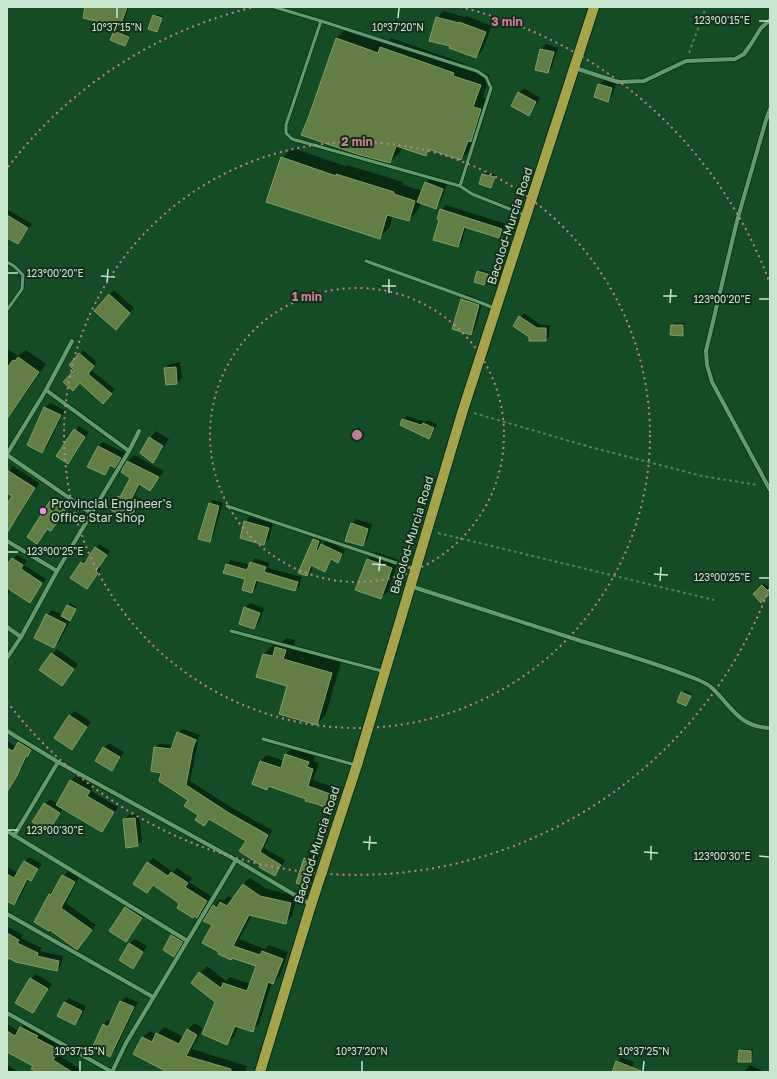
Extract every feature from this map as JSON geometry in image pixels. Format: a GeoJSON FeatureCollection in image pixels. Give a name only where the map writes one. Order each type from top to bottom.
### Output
{"type":"FeatureCollection","features":[{"type":"Feature","properties":{"kind":"main road","name":"Bacolod-Murcia Road"},"geometry":{"type":"LineString","coordinates":[[260,1072],[311,905],[357,765],[463,410],[594,7]]}},
{"type":"Feature","properties":{"kind":"street"},"geometry":{"type":"LineString","coordinates":[[575,68],[618,82],[636,82],[644,81],[657,76],[686,61],[735,59],[744,54],[761,28],[770,20]]}},
{"type":"Feature","properties":{"kind":"street"},"geometry":{"type":"LineString","coordinates":[[768,488],[712,382],[707,365],[706,351],[737,221],[770,109]]}},
{"type":"Feature","properties":{"kind":"street"},"geometry":{"type":"LineString","coordinates":[[72,341],[46,390],[7,454],[92,513]]}},
{"type":"Feature","properties":{"kind":"street"},"geometry":{"type":"LineString","coordinates":[[46,390],[129,451]]}},
{"type":"Feature","properties":{"kind":"street"},"geometry":{"type":"LineString","coordinates":[[7,658],[21,637],[57,571],[129,451],[139,431]]}},
{"type":"Feature","properties":{"kind":"street"},"geometry":{"type":"LineString","coordinates":[[7,541],[57,571]]}},
{"type":"Feature","properties":{"kind":"street"},"geometry":{"type":"LineString","coordinates":[[410,586],[690,676],[712,688],[734,714],[746,723],[759,728],[770,728]]}},
{"type":"Feature","properties":{"kind":"street"},"geometry":{"type":"LineString","coordinates":[[7,627],[21,637]]}},
{"type":"Feature","properties":{"kind":"street"},"geometry":{"type":"LineString","coordinates":[[7,731],[58,762],[236,860],[311,905]]}},
{"type":"Feature","properties":{"kind":"street"},"geometry":{"type":"LineString","coordinates":[[14,836],[58,762]]}},
{"type":"Feature","properties":{"kind":"street"},"geometry":{"type":"LineString","coordinates":[[7,831],[186,940]]}},
{"type":"Feature","properties":{"kind":"street"},"geometry":{"type":"LineString","coordinates":[[7,1013],[112,1072],[126,1043],[186,940],[236,860]]}},
{"type":"Feature","properties":{"kind":"street"},"geometry":{"type":"LineString","coordinates":[[7,914],[153,997]]}},
{"type":"Feature","properties":{"kind":"lane"},"geometry":{"type":"LineString","coordinates":[[274,7],[321,20],[477,71],[486,77],[491,88],[460,186]]}},
{"type":"Feature","properties":{"kind":"lane"},"geometry":{"type":"LineString","coordinates":[[321,20],[286,125],[286,133],[292,139],[460,186],[472,194],[526,216]]}},
{"type":"Feature","properties":{"kind":"lane"},"geometry":{"type":"LineString","coordinates":[[366,261],[496,309]]}},
{"type":"Feature","properties":{"kind":"lane"},"geometry":{"type":"LineString","coordinates":[[7,262],[14,266],[23,275],[22,289],[7,310]]}},
{"type":"Feature","properties":{"kind":"lane"},"geometry":{"type":"LineString","coordinates":[[227,506],[415,570]]}},
{"type":"Feature","properties":{"kind":"lane"},"geometry":{"type":"LineString","coordinates":[[231,631],[384,672]]}},
{"type":"Feature","properties":{"kind":"lane"},"geometry":{"type":"LineString","coordinates":[[263,739],[357,765]]}},
{"type":"Feature","properties":{"kind":"path"},"geometry":{"type":"LineString","coordinates":[[686,61],[706,7]]}},
{"type":"Feature","properties":{"kind":"path"},"geometry":{"type":"LineString","coordinates":[[463,410],[590,447],[702,476],[768,488]]}},
{"type":"Feature","properties":{"kind":"path"},"geometry":{"type":"LineString","coordinates":[[427,530],[714,600]]}},
{"type":"Feature","properties":{"kind":"building"},"geometry":{"type":"Polygon","coordinates":[[[85,7],[127,7],[120,27],[83,18],[85,7]]]}},
{"type":"Feature","properties":{"kind":"building"},"geometry":{"type":"Polygon","coordinates":[[[153,15],[162,18],[157,32],[148,29],[153,15]]]}},
{"type":"Feature","properties":{"kind":"building"},"geometry":{"type":"Polygon","coordinates":[[[436,17],[459,22],[486,32],[476,58],[449,48],[450,46],[429,41],[436,17]]]}},
{"type":"Feature","properties":{"kind":"building"},"geometry":{"type":"Polygon","coordinates":[[[114,31],[129,37],[125,46],[110,40],[114,31]]]}},
{"type":"Feature","properties":{"kind":"building"},"geometry":{"type":"Polygon","coordinates":[[[336,38],[378,53],[380,47],[454,73],[453,76],[481,85],[473,107],[481,109],[471,142],[468,141],[461,160],[428,149],[426,156],[396,146],[390,163],[360,155],[301,135],[336,38]]]}},
{"type":"Feature","properties":{"kind":"building"},"geometry":{"type":"Polygon","coordinates":[[[540,49],[554,52],[548,73],[535,70],[540,49]]]}},
{"type":"Feature","properties":{"kind":"building"},"geometry":{"type":"Polygon","coordinates":[[[598,84],[612,88],[608,102],[594,97],[598,84]]]}},
{"type":"Feature","properties":{"kind":"building"},"geometry":{"type":"Polygon","coordinates":[[[518,92],[536,102],[529,116],[511,106],[518,92]]]}},
{"type":"Feature","properties":{"kind":"building"},"geometry":{"type":"Polygon","coordinates":[[[281,157],[336,176],[336,174],[394,192],[394,194],[415,201],[409,221],[387,215],[380,239],[266,202],[281,157]]]}},
{"type":"Feature","properties":{"kind":"building"},"geometry":{"type":"Polygon","coordinates":[[[482,174],[495,177],[491,188],[479,184],[482,174]]]}},
{"type":"Feature","properties":{"kind":"building"},"geometry":{"type":"Polygon","coordinates":[[[425,182],[443,189],[436,209],[417,202],[425,182]]]}},
{"type":"Feature","properties":{"kind":"building"},"geometry":{"type":"Polygon","coordinates":[[[440,209],[502,229],[499,238],[464,227],[458,247],[433,240],[439,220],[437,219],[440,209]]]}},
{"type":"Feature","properties":{"kind":"building"},"geometry":{"type":"Polygon","coordinates":[[[7,215],[28,228],[18,244],[7,238],[7,215]]]}},
{"type":"Feature","properties":{"kind":"building"},"geometry":{"type":"Polygon","coordinates":[[[477,271],[488,274],[484,285],[474,282],[477,271]]]}},
{"type":"Feature","properties":{"kind":"building"},"geometry":{"type":"Polygon","coordinates":[[[109,294],[130,313],[116,330],[94,311],[109,294]]]}},
{"type":"Feature","properties":{"kind":"building"},"geometry":{"type":"Polygon","coordinates":[[[461,299],[479,305],[471,335],[452,329],[461,299]]]}},
{"type":"Feature","properties":{"kind":"building"},"geometry":{"type":"Polygon","coordinates":[[[519,316],[537,328],[546,328],[546,341],[529,341],[529,337],[513,326],[519,316]]]}},
{"type":"Feature","properties":{"kind":"building"},"geometry":{"type":"Polygon","coordinates":[[[671,325],[683,325],[683,336],[670,335],[671,325]]]}},
{"type":"Feature","properties":{"kind":"building"},"geometry":{"type":"Polygon","coordinates":[[[79,353],[94,366],[88,374],[112,394],[103,404],[80,383],[73,391],[63,382],[74,370],[69,365],[79,353]]]}},
{"type":"Feature","properties":{"kind":"building"},"geometry":{"type":"Polygon","coordinates":[[[18,357],[39,372],[7,419],[7,368],[13,360],[15,361],[18,357]]]}},
{"type":"Feature","properties":{"kind":"building"},"geometry":{"type":"Polygon","coordinates":[[[176,367],[177,384],[166,385],[164,368],[176,367]]]}},
{"type":"Feature","properties":{"kind":"building"},"geometry":{"type":"Polygon","coordinates":[[[44,407],[61,415],[42,453],[27,445],[44,407]]]}},
{"type":"Feature","properties":{"kind":"building"},"geometry":{"type":"Polygon","coordinates":[[[402,419],[421,425],[423,423],[434,428],[429,439],[400,425],[402,419]]]}},
{"type":"Feature","properties":{"kind":"building"},"geometry":{"type":"Polygon","coordinates":[[[74,429],[85,437],[68,464],[56,456],[74,429]]]}},
{"type":"Feature","properties":{"kind":"building"},"geometry":{"type":"Polygon","coordinates":[[[149,437],[163,446],[153,463],[140,453],[149,437]]]}},
{"type":"Feature","properties":{"kind":"building"},"geometry":{"type":"Polygon","coordinates":[[[98,446],[121,458],[115,468],[110,465],[105,475],[87,467],[98,446]]]}},
{"type":"Feature","properties":{"kind":"building"},"geometry":{"type":"Polygon","coordinates":[[[127,461],[159,477],[150,491],[139,484],[130,502],[137,506],[129,520],[111,510],[130,478],[121,472],[127,461]]]}},
{"type":"Feature","properties":{"kind":"building"},"geometry":{"type":"Polygon","coordinates":[[[7,470],[35,488],[7,533],[7,504],[12,496],[7,493],[7,470]]]}},
{"type":"Feature","properties":{"kind":"building"},"geometry":{"type":"Polygon","coordinates":[[[50,501],[65,510],[51,531],[47,529],[37,544],[27,537],[50,501]]]}},
{"type":"Feature","properties":{"kind":"building"},"geometry":{"type":"Polygon","coordinates":[[[209,503],[219,506],[210,542],[198,539],[209,503]]]}},
{"type":"Feature","properties":{"kind":"building"},"geometry":{"type":"Polygon","coordinates":[[[244,521],[269,528],[264,545],[240,538],[244,521]]]}},
{"type":"Feature","properties":{"kind":"building"},"geometry":{"type":"Polygon","coordinates":[[[351,523],[368,529],[363,546],[345,541],[351,523]]]}},
{"type":"Feature","properties":{"kind":"building"},"geometry":{"type":"Polygon","coordinates":[[[313,539],[319,541],[316,550],[318,551],[321,544],[342,554],[338,563],[331,559],[325,572],[311,565],[307,576],[298,573],[313,539]]]}},
{"type":"Feature","properties":{"kind":"building"},"geometry":{"type":"Polygon","coordinates":[[[95,547],[107,555],[96,571],[98,573],[87,589],[70,578],[81,562],[84,564],[95,547]]]}},
{"type":"Feature","properties":{"kind":"building"},"geometry":{"type":"Polygon","coordinates":[[[12,558],[23,565],[21,569],[42,583],[30,603],[7,588],[7,565],[12,558]]]}},
{"type":"Feature","properties":{"kind":"building"},"geometry":{"type":"Polygon","coordinates":[[[367,559],[392,568],[381,599],[355,590],[367,559]]]}},
{"type":"Feature","properties":{"kind":"building"},"geometry":{"type":"Polygon","coordinates":[[[250,562],[266,567],[264,572],[298,582],[295,591],[256,580],[252,593],[242,590],[245,579],[223,573],[226,564],[247,570],[250,562]]]}},
{"type":"Feature","properties":{"kind":"building"},"geometry":{"type":"Polygon","coordinates":[[[762,585],[770,593],[761,603],[753,594],[762,585]]]}},
{"type":"Feature","properties":{"kind":"building"},"geometry":{"type":"Polygon","coordinates":[[[67,605],[76,609],[70,621],[61,616],[67,605]]]}},
{"type":"Feature","properties":{"kind":"building"},"geometry":{"type":"Polygon","coordinates":[[[244,607],[260,613],[254,629],[239,624],[244,607]]]}},
{"type":"Feature","properties":{"kind":"building"},"geometry":{"type":"Polygon","coordinates":[[[46,614],[66,624],[54,648],[34,638],[46,614]]]}},
{"type":"Feature","properties":{"kind":"building"},"geometry":{"type":"Polygon","coordinates":[[[275,647],[286,650],[283,659],[332,673],[317,725],[279,714],[287,686],[256,677],[263,654],[273,656],[275,647]]]}},
{"type":"Feature","properties":{"kind":"building"},"geometry":{"type":"Polygon","coordinates":[[[51,653],[74,669],[62,686],[39,670],[51,653]]]}},
{"type":"Feature","properties":{"kind":"building"},"geometry":{"type":"Polygon","coordinates":[[[681,692],[691,696],[686,706],[677,702],[681,692]]]}},
{"type":"Feature","properties":{"kind":"building"},"geometry":{"type":"Polygon","coordinates":[[[69,715],[87,727],[72,750],[54,738],[69,715]]]}},
{"type":"Feature","properties":{"kind":"building"},"geometry":{"type":"Polygon","coordinates":[[[177,732],[196,740],[186,785],[229,813],[268,835],[260,852],[281,865],[275,876],[259,867],[260,865],[239,851],[246,841],[209,819],[204,826],[195,820],[198,815],[184,806],[188,800],[159,781],[161,773],[151,771],[154,747],[171,749],[177,732]]]}},
{"type":"Feature","properties":{"kind":"building"},"geometry":{"type":"Polygon","coordinates":[[[18,742],[31,750],[27,757],[26,756],[17,776],[7,792],[7,748],[13,751],[18,742]]]}},
{"type":"Feature","properties":{"kind":"building"},"geometry":{"type":"Polygon","coordinates":[[[103,747],[120,757],[112,771],[95,761],[103,747]]]}},
{"type":"Feature","properties":{"kind":"building"},"geometry":{"type":"Polygon","coordinates":[[[285,754],[309,762],[307,767],[313,769],[308,786],[333,795],[329,809],[305,801],[306,799],[268,786],[267,790],[252,784],[260,761],[281,768],[285,754]]]}},
{"type":"Feature","properties":{"kind":"building"},"geometry":{"type":"Polygon","coordinates":[[[70,780],[90,791],[87,796],[114,812],[102,832],[56,805],[70,780]]]}},
{"type":"Feature","properties":{"kind":"building"},"geometry":{"type":"Polygon","coordinates":[[[44,803],[60,813],[48,832],[32,822],[44,803]]]}},
{"type":"Feature","properties":{"kind":"building"},"geometry":{"type":"Polygon","coordinates":[[[135,818],[138,846],[126,848],[123,819],[135,818]]]}},
{"type":"Feature","properties":{"kind":"building"},"geometry":{"type":"Polygon","coordinates":[[[304,858],[315,862],[307,887],[296,883],[304,858]]]}},
{"type":"Feature","properties":{"kind":"building"},"geometry":{"type":"Polygon","coordinates":[[[24,861],[38,869],[31,881],[27,879],[14,905],[7,901],[7,874],[14,878],[24,861]]]}},
{"type":"Feature","properties":{"kind":"building"},"geometry":{"type":"Polygon","coordinates":[[[147,862],[168,876],[171,872],[188,883],[185,887],[207,901],[197,918],[195,916],[193,918],[177,908],[179,903],[153,885],[147,893],[133,884],[147,862]]]}},
{"type":"Feature","properties":{"kind":"building"},"geometry":{"type":"Polygon","coordinates":[[[62,875],[75,882],[61,908],[92,930],[77,950],[50,930],[49,931],[34,922],[49,894],[51,895],[62,875]]]}},
{"type":"Feature","properties":{"kind":"building"},"geometry":{"type":"Polygon","coordinates":[[[243,884],[260,896],[291,903],[286,924],[249,915],[233,946],[260,955],[262,951],[283,959],[273,984],[268,982],[253,1032],[235,1026],[227,1045],[202,1034],[215,1002],[191,983],[199,972],[221,988],[223,983],[247,991],[256,966],[232,958],[231,960],[218,954],[219,952],[202,943],[212,925],[203,921],[213,905],[217,908],[220,902],[227,906],[243,884]]]}},
{"type":"Feature","properties":{"kind":"building"},"geometry":{"type":"Polygon","coordinates":[[[125,907],[142,918],[126,942],[109,931],[125,907]]]}},
{"type":"Feature","properties":{"kind":"building"},"geometry":{"type":"Polygon","coordinates":[[[7,933],[19,940],[17,943],[38,953],[37,956],[59,961],[57,971],[16,962],[9,958],[7,961],[7,933]]]}},
{"type":"Feature","properties":{"kind":"building"},"geometry":{"type":"Polygon","coordinates":[[[171,935],[183,942],[174,957],[163,950],[171,935]]]}},
{"type":"Feature","properties":{"kind":"building"},"geometry":{"type":"Polygon","coordinates":[[[129,943],[143,952],[133,969],[119,960],[129,943]]]}},
{"type":"Feature","properties":{"kind":"building"},"geometry":{"type":"Polygon","coordinates":[[[30,978],[48,989],[33,1013],[15,1003],[30,978]]]}},
{"type":"Feature","properties":{"kind":"building"},"geometry":{"type":"Polygon","coordinates":[[[120,1001],[134,1007],[110,1057],[92,1048],[103,1024],[108,1027],[120,1001]]]}},
{"type":"Feature","properties":{"kind":"building"},"geometry":{"type":"Polygon","coordinates":[[[64,1002],[82,1011],[75,1025],[57,1016],[64,1002]]]}},
{"type":"Feature","properties":{"kind":"building"},"geometry":{"type":"Polygon","coordinates":[[[20,1027],[38,1036],[36,1038],[59,1050],[53,1060],[72,1072],[37,1072],[31,1069],[33,1066],[7,1052],[7,1031],[15,1036],[20,1027]]]}},
{"type":"Feature","properties":{"kind":"building"},"geometry":{"type":"Polygon","coordinates":[[[187,1029],[197,1035],[186,1056],[231,1069],[231,1072],[167,1072],[133,1054],[142,1037],[152,1042],[156,1033],[179,1044],[187,1029]]]}},
{"type":"Feature","properties":{"kind":"building"},"geometry":{"type":"Polygon","coordinates":[[[739,1050],[751,1051],[751,1062],[738,1062],[739,1050]]]}},
{"type":"Feature","properties":{"kind":"building"},"geometry":{"type":"Polygon","coordinates":[[[616,1061],[641,1071],[641,1072],[612,1072],[616,1061]]]}},
{"type":"Feature","properties":{"kind":"place","name":"Provincial Engineer's Office Star Shop"},"geometry":{"type":"Point","coordinates":[43,511]}}]}
